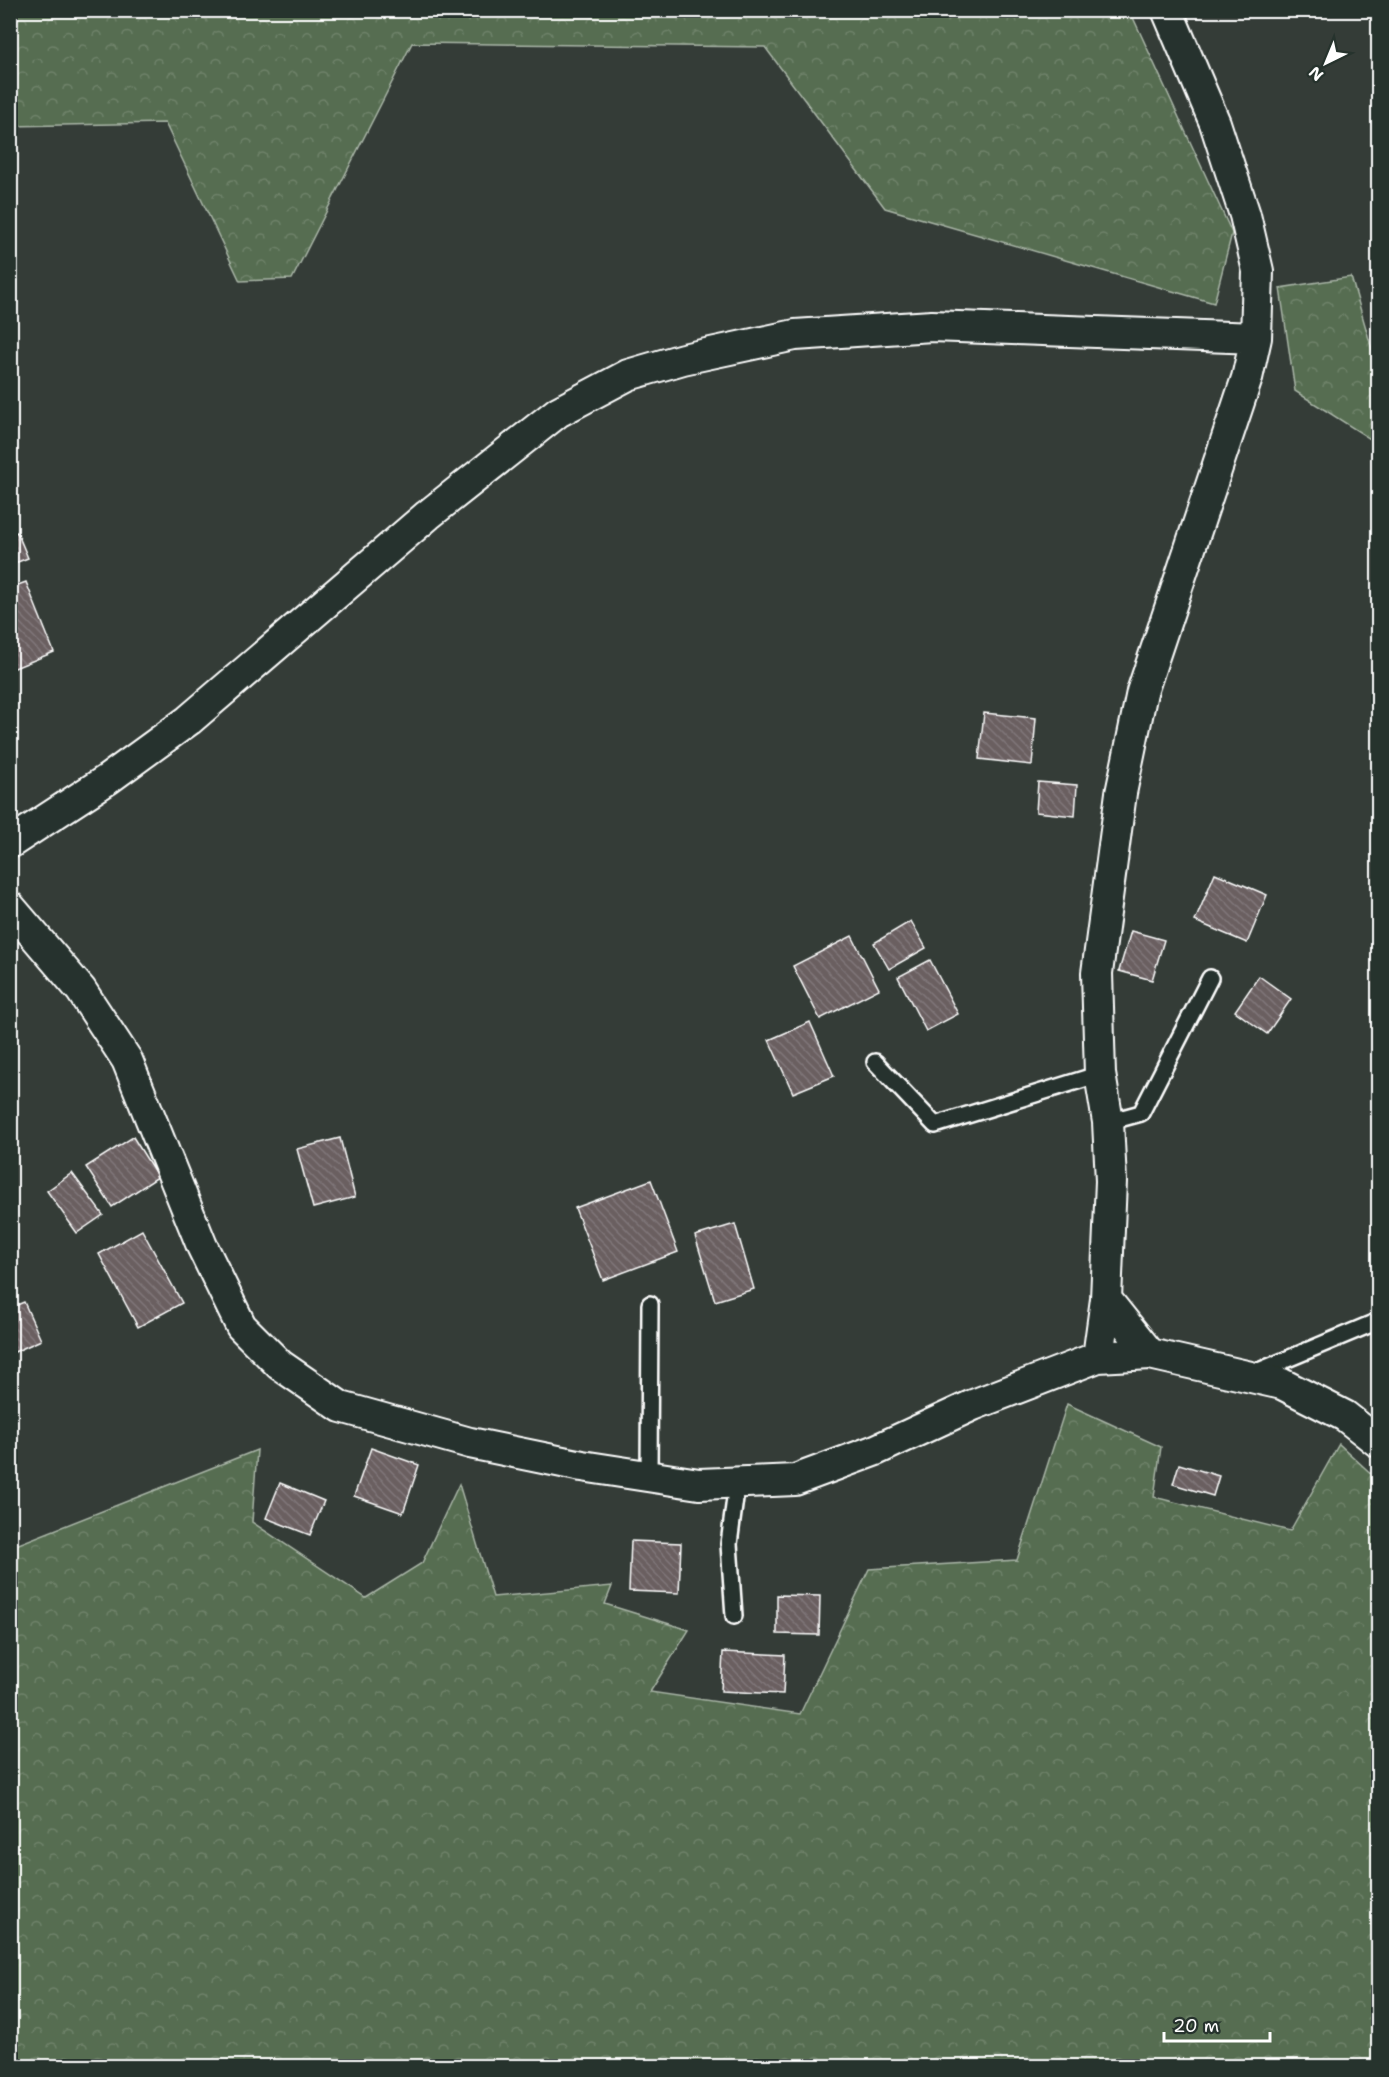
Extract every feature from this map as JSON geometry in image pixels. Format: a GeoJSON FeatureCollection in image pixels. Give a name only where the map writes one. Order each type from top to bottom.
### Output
{"type":"FeatureCollection","features":[{"type":"Feature","properties":{"kind":"street"},"geometry":{"type":"LineString","coordinates":[[1098,1357],[1106,1299],[1110,1182],[1107,1122],[1100,1074],[1097,973],[1121,793],[1142,692],[1247,378],[1256,338],[1258,271],[1245,215],[1215,123],[1167,10]]}},
{"type":"Feature","properties":{"kind":"street"},"geometry":{"type":"LineString","coordinates":[[10,843],[108,779],[189,720],[428,515],[558,412],[628,375],[683,359],[795,335],[932,326],[1256,338]]}},
{"type":"Feature","properties":{"kind":"street"},"geometry":{"type":"LineString","coordinates":[[10,907],[81,990],[127,1060],[202,1246],[241,1326],[280,1365],[341,1407],[470,1443],[582,1466],[699,1484],[795,1480],[876,1450],[973,1405],[1098,1357],[1150,1354],[1282,1384],[1345,1416],[1378,1442]]}},
{"type":"Feature","properties":{"kind":"street"},"geometry":{"type":"LineString","coordinates":[[1106,1299],[1150,1354]]}},
{"type":"Feature","properties":{"kind":"lane"},"geometry":{"type":"LineString","coordinates":[[1107,1122],[1141,1113],[1210,978]]}},
{"type":"Feature","properties":{"kind":"lane"},"geometry":{"type":"LineString","coordinates":[[875,1062],[935,1125],[1100,1074]]}},
{"type":"Feature","properties":{"kind":"lane"},"geometry":{"type":"LineString","coordinates":[[649,1476],[650,1304]]}},
{"type":"Feature","properties":{"kind":"lane"},"geometry":{"type":"LineString","coordinates":[[1248,1376],[1378,1321]]}},
{"type":"Feature","properties":{"kind":"lane"},"geometry":{"type":"LineString","coordinates":[[734,1616],[729,1544],[737,1483]]}},
{"type":"Feature","properties":{"kind":"green space"},"geometry":{"type":"Polygon","coordinates":[[[10,11],[1130,11],[1232,233],[1214,303],[885,208],[765,47],[412,43],[292,279],[240,281],[165,123],[11,126],[10,11]]]}},
{"type":"Feature","properties":{"kind":"green space"},"geometry":{"type":"Polygon","coordinates":[[[1351,277],[1378,370],[1378,444],[1295,391],[1280,288],[1351,277]]]}},
{"type":"Feature","properties":{"kind":"green space"},"geometry":{"type":"Polygon","coordinates":[[[1067,1404],[1161,1447],[1154,1497],[1290,1531],[1339,1444],[1378,1480],[1378,2066],[11,2066],[11,1547],[257,1450],[252,1522],[366,1598],[422,1563],[459,1484],[493,1597],[612,1586],[605,1604],[689,1630],[650,1692],[800,1714],[869,1569],[1017,1560],[1067,1404]]]}},
{"type":"Feature","properties":{"kind":"building"},"geometry":{"type":"Polygon","coordinates":[[[17,532],[28,558],[10,565],[10,535],[17,532]]]}},
{"type":"Feature","properties":{"kind":"building"},"geometry":{"type":"Polygon","coordinates":[[[26,582],[54,652],[10,670],[10,588],[26,582]]]}},
{"type":"Feature","properties":{"kind":"building"},"geometry":{"type":"Polygon","coordinates":[[[984,713],[1036,718],[1032,765],[979,759],[984,713]]]}},
{"type":"Feature","properties":{"kind":"building"},"geometry":{"type":"Polygon","coordinates":[[[1038,782],[1077,785],[1075,816],[1036,812],[1038,782]]]}},
{"type":"Feature","properties":{"kind":"building"},"geometry":{"type":"Polygon","coordinates":[[[1215,873],[1267,895],[1247,943],[1195,921],[1215,873]]]}},
{"type":"Feature","properties":{"kind":"building"},"geometry":{"type":"Polygon","coordinates":[[[911,921],[926,948],[889,969],[874,943],[911,921]]]}},
{"type":"Feature","properties":{"kind":"building"},"geometry":{"type":"Polygon","coordinates":[[[1131,931],[1164,940],[1152,980],[1119,971],[1131,931]]]}},
{"type":"Feature","properties":{"kind":"building"},"geometry":{"type":"Polygon","coordinates":[[[852,936],[879,989],[820,1019],[793,966],[852,936]]]}},
{"type":"Feature","properties":{"kind":"building"},"geometry":{"type":"Polygon","coordinates":[[[930,960],[958,1014],[926,1031],[898,977],[930,960]]]}},
{"type":"Feature","properties":{"kind":"building"},"geometry":{"type":"Polygon","coordinates":[[[1259,976],[1291,999],[1267,1034],[1235,1011],[1259,976]]]}},
{"type":"Feature","properties":{"kind":"building"},"geometry":{"type":"Polygon","coordinates":[[[810,1022],[834,1076],[793,1093],[769,1040],[810,1022]]]}},
{"type":"Feature","properties":{"kind":"building"},"geometry":{"type":"Polygon","coordinates":[[[133,1137],[158,1177],[112,1207],[86,1167],[133,1137]]]}},
{"type":"Feature","properties":{"kind":"building"},"geometry":{"type":"Polygon","coordinates":[[[340,1138],[355,1197],[313,1208],[297,1149],[340,1138]]]}},
{"type":"Feature","properties":{"kind":"building"},"geometry":{"type":"Polygon","coordinates":[[[72,1173],[103,1215],[77,1233],[47,1191],[72,1173]]]}},
{"type":"Feature","properties":{"kind":"building"},"geometry":{"type":"Polygon","coordinates":[[[651,1180],[678,1252],[603,1280],[575,1208],[651,1180]]]}},
{"type":"Feature","properties":{"kind":"building"},"geometry":{"type":"Polygon","coordinates":[[[735,1224],[754,1289],[715,1301],[695,1236],[735,1224]]]}},
{"type":"Feature","properties":{"kind":"building"},"geometry":{"type":"Polygon","coordinates":[[[142,1230],[182,1303],[138,1327],[99,1254],[142,1230]]]}},
{"type":"Feature","properties":{"kind":"building"},"geometry":{"type":"Polygon","coordinates":[[[24,1302],[41,1340],[10,1354],[10,1308],[24,1302]]]}},
{"type":"Feature","properties":{"kind":"building"},"geometry":{"type":"Polygon","coordinates":[[[371,1448],[419,1465],[403,1513],[354,1496],[371,1448]]]}},
{"type":"Feature","properties":{"kind":"building"},"geometry":{"type":"Polygon","coordinates":[[[1179,1464],[1219,1476],[1213,1496],[1173,1484],[1179,1464]]]}},
{"type":"Feature","properties":{"kind":"building"},"geometry":{"type":"Polygon","coordinates":[[[280,1483],[324,1501],[310,1535],[266,1518],[280,1483]]]}},
{"type":"Feature","properties":{"kind":"building"},"geometry":{"type":"Polygon","coordinates":[[[631,1541],[681,1543],[679,1593],[629,1591],[631,1541]]]}},
{"type":"Feature","properties":{"kind":"building"},"geometry":{"type":"Polygon","coordinates":[[[777,1595],[820,1596],[819,1635],[777,1634],[777,1595]]]}},
{"type":"Feature","properties":{"kind":"building"},"geometry":{"type":"Polygon","coordinates":[[[723,1652],[785,1655],[783,1694],[721,1691],[723,1652]]]}}]}
